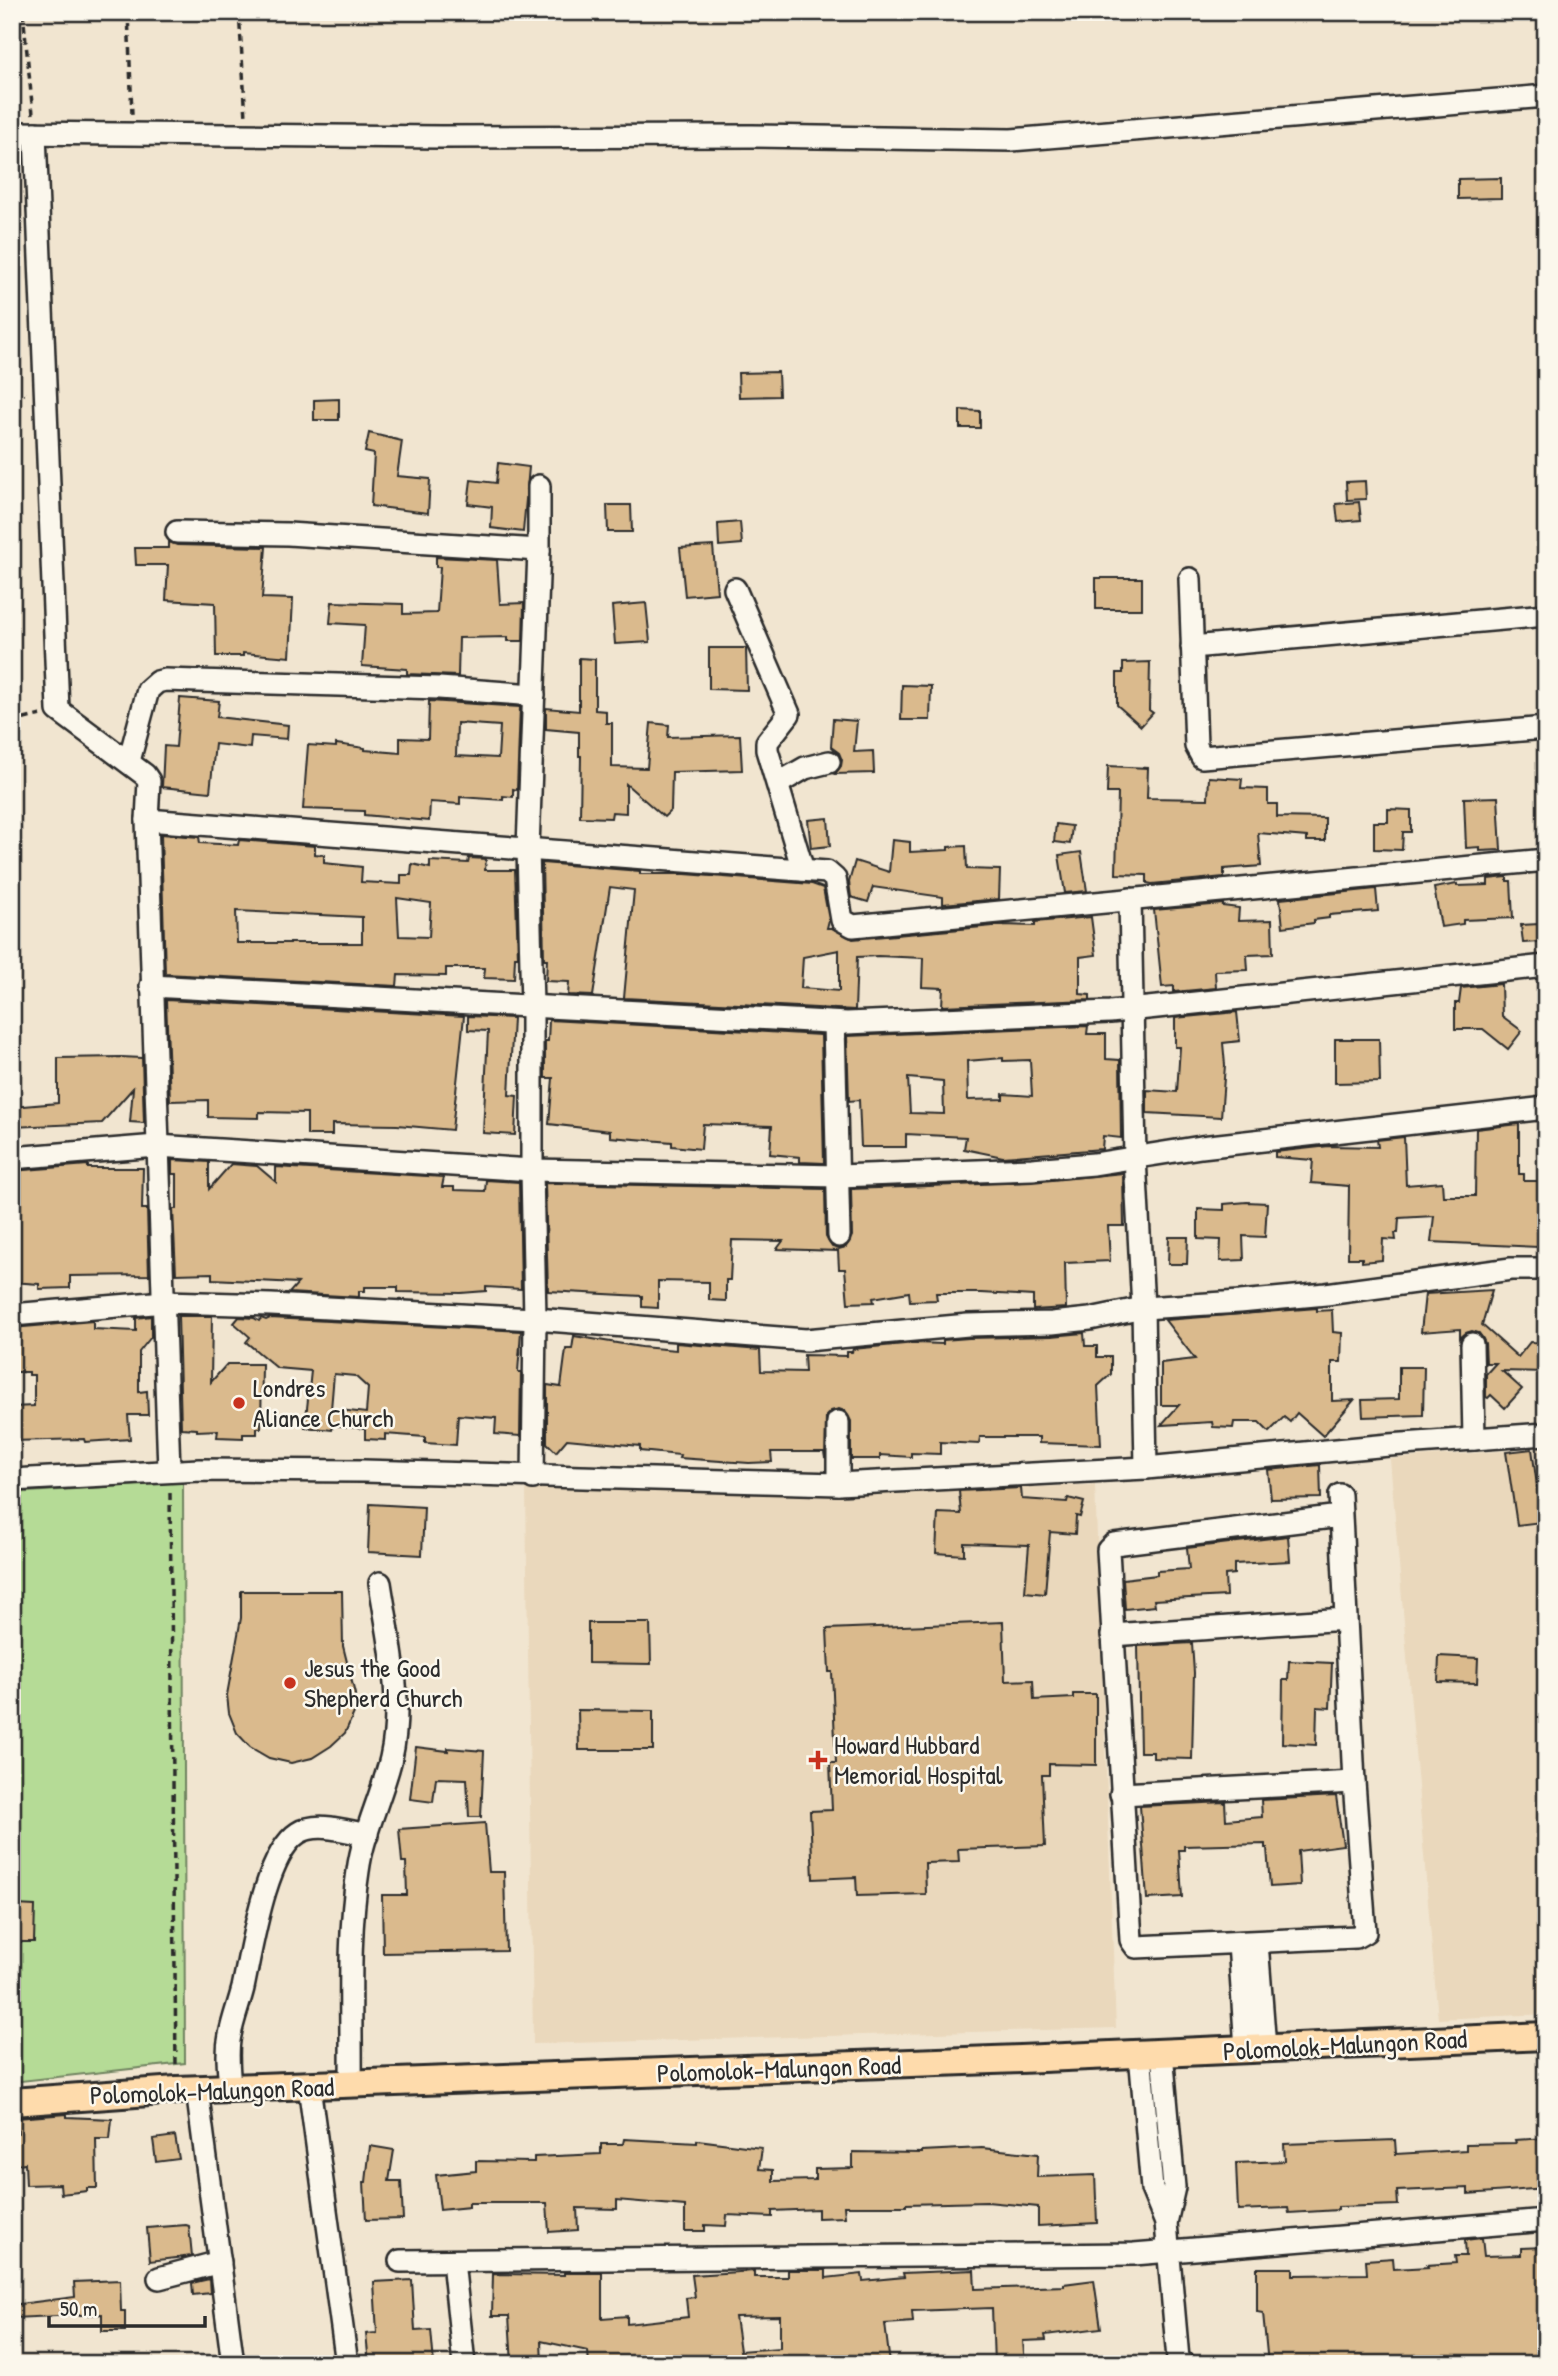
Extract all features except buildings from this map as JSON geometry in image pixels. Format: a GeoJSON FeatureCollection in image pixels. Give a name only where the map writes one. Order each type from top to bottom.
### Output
{"type":"FeatureCollection","features":[{"type":"Feature","properties":{"kind":"main road","name":"Polomolok-Malungon Road"},"geometry":{"type":"LineString","coordinates":[[12,2102],[187,2090],[1151,2054],[1546,2036]]}},
{"type":"Feature","properties":{"kind":"street"},"geometry":{"type":"LineString","coordinates":[[12,134],[751,136],[1011,140],[1546,96]]}},
{"type":"Feature","properties":{"kind":"street"},"geometry":{"type":"LineString","coordinates":[[35,133],[58,710],[128,761],[149,781],[147,820],[151,986],[169,1470]]}},
{"type":"Feature","properties":{"kind":"street"},"geometry":{"type":"LineString","coordinates":[[533,1478],[535,1319],[528,848],[539,550],[538,486]]}},
{"type":"Feature","properties":{"kind":"street"},"geometry":{"type":"LineString","coordinates":[[177,532],[288,534],[539,550]]}},
{"type":"Feature","properties":{"kind":"street"},"geometry":{"type":"LineString","coordinates":[[1190,579],[1196,746],[1202,757],[1546,728]]}},
{"type":"Feature","properties":{"kind":"street"},"geometry":{"type":"LineString","coordinates":[[735,589],[789,714],[767,742],[767,750],[803,870]]}},
{"type":"Feature","properties":{"kind":"street"},"geometry":{"type":"LineString","coordinates":[[1192,647],[1546,615]]}},
{"type":"Feature","properties":{"kind":"street"},"geometry":{"type":"LineString","coordinates":[[128,761],[148,690],[157,681],[426,687],[534,695]]}},
{"type":"Feature","properties":{"kind":"street"},"geometry":{"type":"LineString","coordinates":[[779,783],[805,768],[829,762]]}},
{"type":"Feature","properties":{"kind":"street"},"geometry":{"type":"LineString","coordinates":[[147,820],[827,872],[833,876],[840,916],[853,926],[1546,860]]}},
{"type":"Feature","properties":{"kind":"street"},"geometry":{"type":"LineString","coordinates":[[1130,899],[1135,1158],[1143,1308],[1146,1468]]}},
{"type":"Feature","properties":{"kind":"street"},"geometry":{"type":"LineString","coordinates":[[151,986],[834,1023],[1074,1015],[1546,966]]}},
{"type":"Feature","properties":{"kind":"street"},"geometry":{"type":"LineString","coordinates":[[834,1023],[839,1236]]}},
{"type":"Feature","properties":{"kind":"street"},"geometry":{"type":"LineString","coordinates":[[12,1158],[157,1146],[532,1170],[838,1176],[1032,1169],[1546,1108]]}},
{"type":"Feature","properties":{"kind":"street"},"geometry":{"type":"LineString","coordinates":[[12,1315],[164,1302],[271,1305],[535,1319],[806,1340],[968,1325],[1052,1323],[1090,1319],[1143,1308],[1240,1303],[1511,1269],[1546,1269]]}},
{"type":"Feature","properties":{"kind":"street"},"geometry":{"type":"LineString","coordinates":[[1472,1344],[1474,1439]]}},
{"type":"Feature","properties":{"kind":"street"},"geometry":{"type":"LineString","coordinates":[[838,1422],[838,1484]]}},
{"type":"Feature","properties":{"kind":"street"},"geometry":{"type":"LineString","coordinates":[[12,1480],[169,1470],[363,1471],[533,1478],[838,1484],[1146,1468],[1389,1445],[1546,1434]]}},
{"type":"Feature","properties":{"kind":"street"},"geometry":{"type":"LineString","coordinates":[[1340,1505],[1345,1619],[1365,1932],[1356,1937],[1139,1948],[1134,1946],[1131,1940],[1107,1553],[1111,1545],[1340,1505]]}},
{"type":"Feature","properties":{"kind":"street"},"geometry":{"type":"LineString","coordinates":[[351,2085],[352,1932],[358,1869],[391,1758],[396,1731],[396,1686],[380,1583]]}},
{"type":"Feature","properties":{"kind":"street"},"geometry":{"type":"LineString","coordinates":[[1112,1634],[1345,1619]]}},
{"type":"Feature","properties":{"kind":"street"},"geometry":{"type":"LineString","coordinates":[[1121,1794],[1354,1782]]}},
{"type":"Feature","properties":{"kind":"street"},"geometry":{"type":"LineString","coordinates":[[230,2089],[230,2034],[261,1905],[276,1863],[288,1843],[299,1832],[335,1828],[367,1835]]}},
{"type":"Feature","properties":{"kind":"street"},"geometry":{"type":"LineString","coordinates":[[1248,1943],[1256,2049]]}},
{"type":"Feature","properties":{"kind":"street"},"geometry":{"type":"LineString","coordinates":[[1151,2054],[1174,2187],[1166,2222],[1178,2362]]}},
{"type":"Feature","properties":{"kind":"street"},"geometry":{"type":"LineString","coordinates":[[309,2086],[347,2364]]}},
{"type":"Feature","properties":{"kind":"street"},"geometry":{"type":"LineString","coordinates":[[187,2090],[220,2262],[233,2364]]}},
{"type":"Feature","properties":{"kind":"street"},"geometry":{"type":"LineString","coordinates":[[400,2261],[1048,2256],[1168,2252],[1546,2220]]}},
{"type":"Feature","properties":{"kind":"street"},"geometry":{"type":"LineString","coordinates":[[453,2261],[464,2364]]}},
{"type":"Feature","properties":{"kind":"street"},"geometry":{"type":"LineString","coordinates":[[159,2278],[220,2262]]}},
{"type":"Feature","properties":{"kind":"path"},"geometry":{"type":"LineString","coordinates":[[12,27],[23,12]]}},
{"type":"Feature","properties":{"kind":"path"},"geometry":{"type":"LineString","coordinates":[[23,12],[35,133]]}},
{"type":"Feature","properties":{"kind":"path"},"geometry":{"type":"LineString","coordinates":[[128,12],[133,135]]}},
{"type":"Feature","properties":{"kind":"path"},"geometry":{"type":"LineString","coordinates":[[239,12],[248,136]]}},
{"type":"Feature","properties":{"kind":"path"},"geometry":{"type":"LineString","coordinates":[[12,722],[58,710]]}},
{"type":"Feature","properties":{"kind":"path"},"geometry":{"type":"LineString","coordinates":[[169,1470],[187,2090]]}},
{"type":"Feature","properties":{"kind":"shaded area"},"geometry":{"type":"Polygon","coordinates":[[[1546,1448],[1546,2014],[1438,2019],[1390,1459],[1546,1448]]]}},
{"type":"Feature","properties":{"kind":"shaded area","name":"Howard Hubbard Memorial Hospital"},"geometry":{"type":"Polygon","coordinates":[[[1095,1485],[1116,2028],[533,2044],[526,1488],[838,1493],[1095,1485]]]}},
{"type":"Feature","properties":{"kind":"green space"},"geometry":{"type":"Polygon","coordinates":[[[183,1482],[185,2063],[12,2082],[12,1493],[183,1482]]]}},
{"type":"Feature","properties":{"kind":"place","name":"Londres Aliance Church"},"geometry":{"type":"Point","coordinates":[239,1403]}},
{"type":"Feature","properties":{"kind":"place","name":"Jesus the Good Shepherd Church"},"geometry":{"type":"Point","coordinates":[290,1683]}},
{"type":"Feature","properties":{"kind":"place","name":"Howard Hubbard Memorial Hospital"},"geometry":{"type":"Point","coordinates":[818,1760]}}]}
